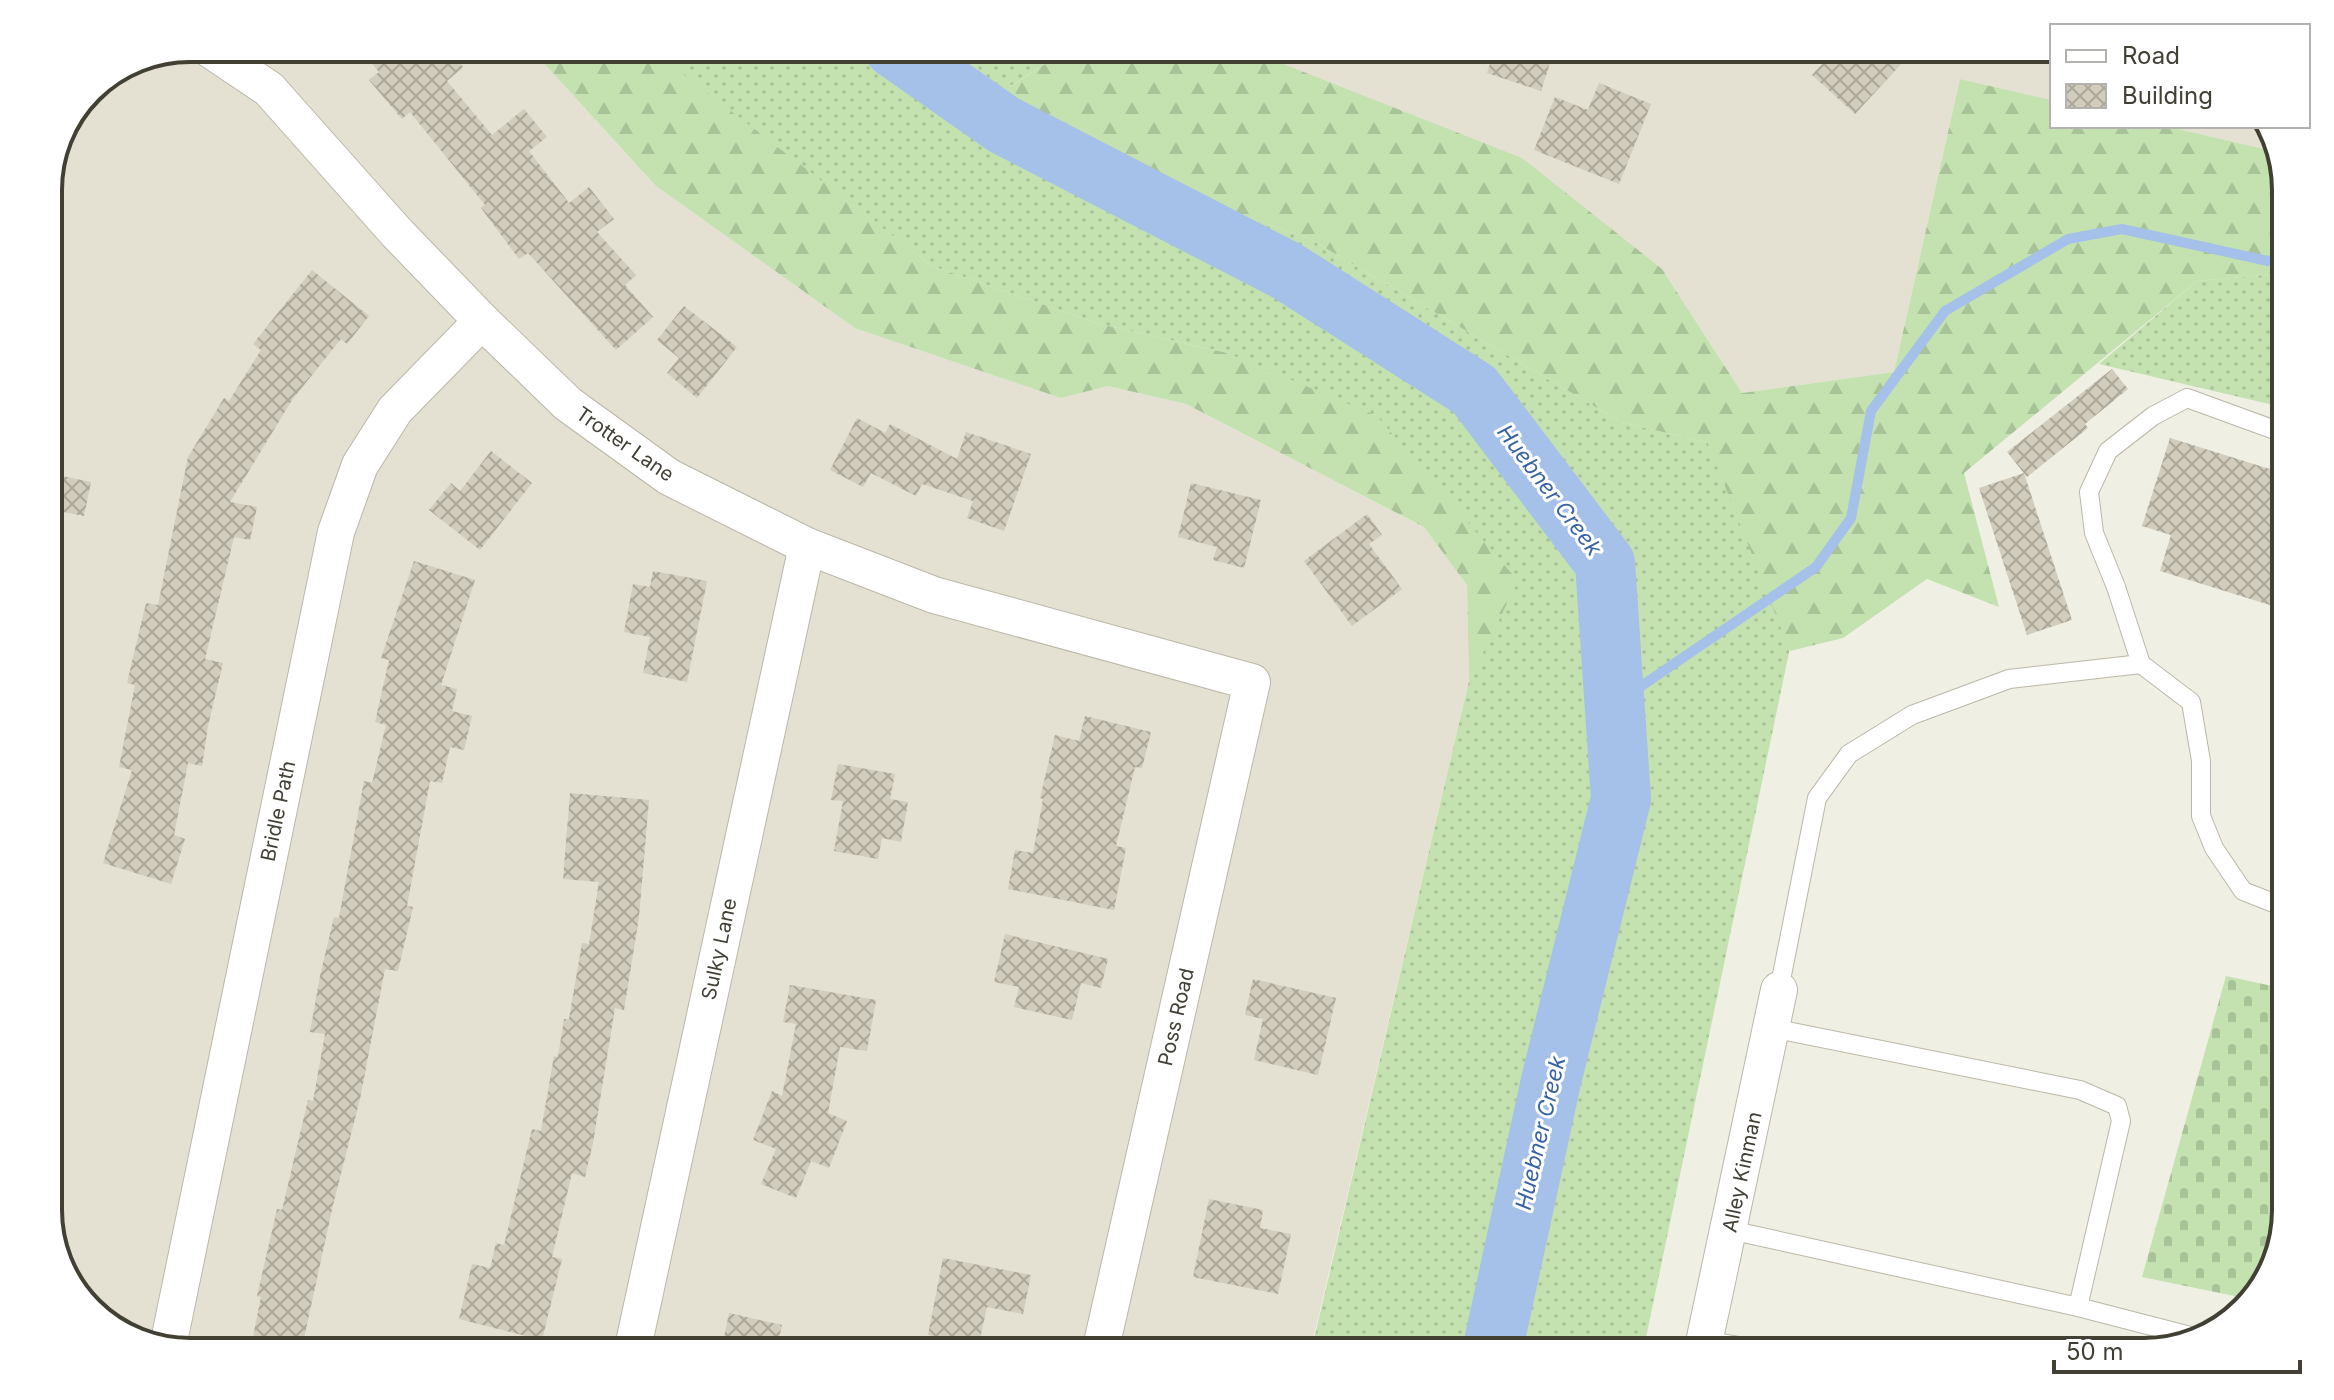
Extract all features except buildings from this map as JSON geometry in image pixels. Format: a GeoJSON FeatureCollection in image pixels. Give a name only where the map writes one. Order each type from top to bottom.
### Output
{"type":"FeatureCollection","features":[{"type":"Feature","properties":{"kind":"street","name":"Trotter Lane"},"geometry":{"type":"LineString","coordinates":[[229,62],[269,89],[397,233],[568,404],[669,477],[807,546],[934,595],[1252,682]]}},
{"type":"Feature","properties":{"kind":"street","name":"Bridle Path"},"geometry":{"type":"LineString","coordinates":[[170,1336],[336,532],[360,465],[395,410],[482,321]]}},
{"type":"Feature","properties":{"kind":"street","name":"Sulky Lane"},"geometry":{"type":"LineString","coordinates":[[635,1338],[807,546]]}},
{"type":"Feature","properties":{"kind":"street","name":"Poss Road"},"geometry":{"type":"LineString","coordinates":[[1103,1338],[1252,682]]}},
{"type":"Feature","properties":{"kind":"street","name":"Alley Kinman"},"geometry":{"type":"LineString","coordinates":[[1706,1338],[1779,990]]}},
{"type":"Feature","properties":{"kind":"lane"},"geometry":{"type":"LineString","coordinates":[[2272,429],[2187,398],[2153,416],[2108,451],[2089,492],[2094,533],[2116,587],[2141,664],[2191,702],[2201,761],[2201,816],[2214,848],[2243,891],[2272,902]]}},
{"type":"Feature","properties":{"kind":"lane"},"geometry":{"type":"LineString","coordinates":[[1779,990],[1817,798],[1849,754],[1912,715],[2009,679],[2141,664]]}},
{"type":"Feature","properties":{"kind":"lane"},"geometry":{"type":"LineString","coordinates":[[1772,1028],[2080,1090],[2117,1106],[2121,1121],[2078,1307]]}},
{"type":"Feature","properties":{"kind":"lane"},"geometry":{"type":"LineString","coordinates":[[1730,1230],[2078,1307],[2179,1333]]}},
{"type":"Feature","properties":{"kind":"shaded area"},"geometry":{"type":"Polygon","coordinates":[[[190,62],[543,62],[655,185],[1061,398],[1108,386],[1186,404],[1424,527],[1467,584],[1469,681],[1313,1338],[173,1337],[141,1328],[112,1312],[88,1288],[69,1251],[62,1219],[62,181],[66,157],[75,133],[88,112],[105,94],[141,72],[165,64],[190,62]]]}},
{"type":"Feature","properties":{"kind":"shaded area"},"geometry":{"type":"Polygon","coordinates":[[[1270,62],[2050,62],[2050,100],[1960,79],[1894,372],[1742,393],[1662,269],[1270,62]]]}},
{"type":"Feature","properties":{"kind":"shaded area"},"geometry":{"type":"Polygon","coordinates":[[[2174,128],[2256,128],[2265,149],[2174,128]]]}},
{"type":"Feature","properties":{"kind":"green space"},"geometry":{"type":"Polygon","coordinates":[[[543,62],[674,62],[683,74],[932,266],[1100,324],[1227,353],[1377,416],[1518,581],[1469,681],[1467,585],[1424,527],[1186,404],[1108,386],[1061,398],[855,328],[655,185],[543,62]]]}},
{"type":"Feature","properties":{"kind":"green space"},"geometry":{"type":"Polygon","coordinates":[[[674,62],[1048,62],[1009,87],[1124,173],[1310,239],[1621,422],[1708,443],[1791,643],[1646,1338],[1314,1338],[1469,681],[1517,581],[1227,353],[1100,324],[932,266],[682,74],[674,62]]]}},
{"type":"Feature","properties":{"kind":"green space"},"geometry":{"type":"Polygon","coordinates":[[[1048,62],[1279,62],[1522,158],[1662,269],[1742,393],[1894,372],[1960,79],[2050,100],[2050,128],[2174,128],[2265,149],[2272,181],[2272,274],[2197,281],[1964,473],[1999,607],[1927,579],[1843,638],[1790,651],[1708,443],[1621,422],[1310,239],[1124,173],[1008,88],[1048,62]]]}},
{"type":"Feature","properties":{"kind":"green space"},"geometry":{"type":"Polygon","coordinates":[[[2272,274],[2272,405],[2099,364],[2197,281],[2272,274]]]}},
{"type":"Feature","properties":{"kind":"green space"},"geometry":{"type":"Polygon","coordinates":[[[2226,976],[2272,986],[2272,1210],[2268,1243],[2262,1259],[2239,1297],[2142,1277],[2226,976]]]}},
{"type":"Feature","properties":{"kind":"waterway","name":"Huebner Creek"},"geometry":{"type":"LineString","coordinates":[[914,62],[1004,125],[1287,271],[1474,390],[1605,563],[1621,799],[1551,1081],[1495,1338]]}},
{"type":"Feature","properties":{"kind":"waterway"},"geometry":{"type":"LineString","coordinates":[[1615,704],[1816,567],[1851,518],[1871,411],[1945,311],[2068,239],[2122,229],[2272,260]]}}]}
